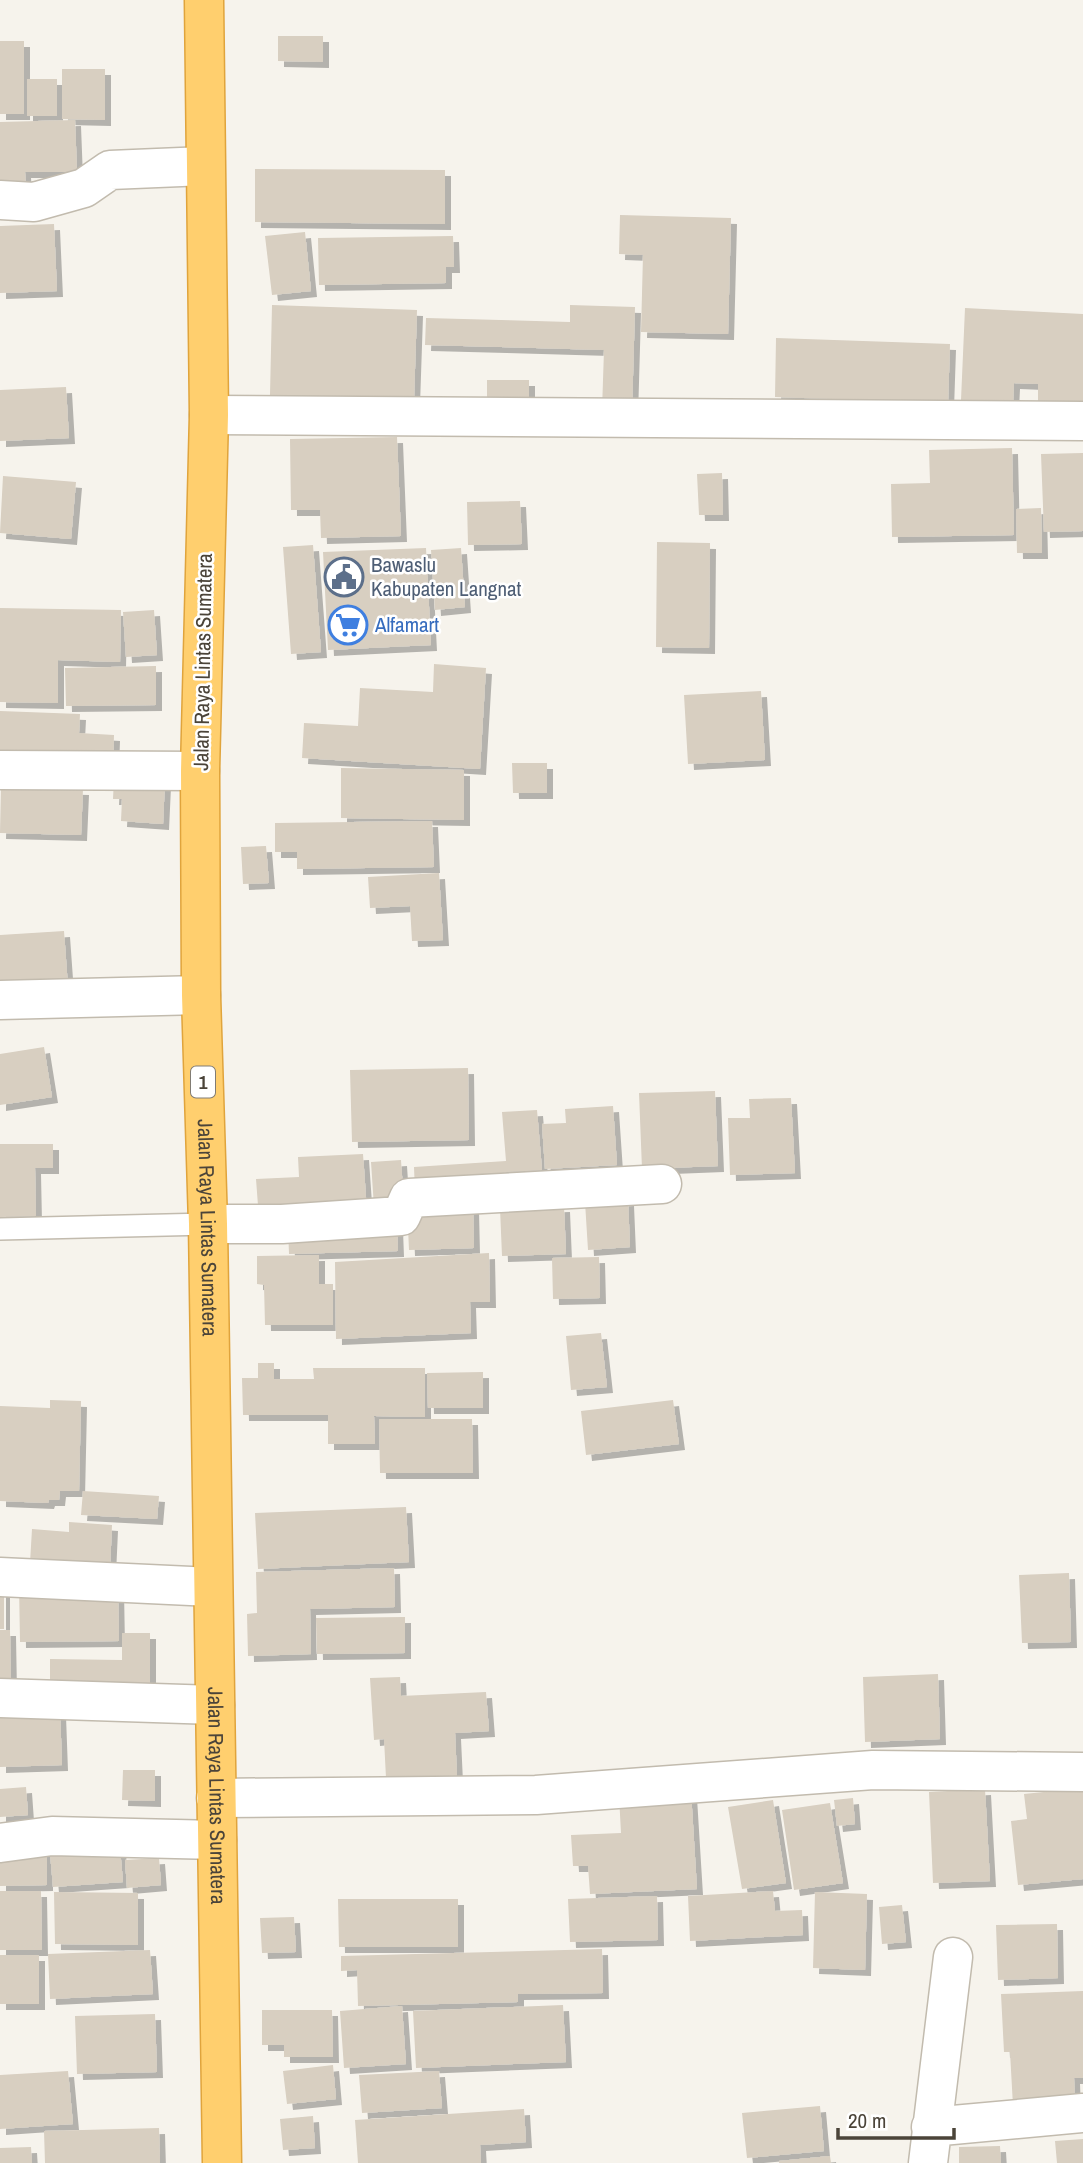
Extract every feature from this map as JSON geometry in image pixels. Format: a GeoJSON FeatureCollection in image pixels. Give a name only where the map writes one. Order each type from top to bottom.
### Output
{"type":"FeatureCollection","features":[{"type":"Feature","properties":{"kind":"highway","name":"Jalan Raya Lintas Sumatera"},"geometry":{"type":"LineString","coordinates":[[204,0],[209,415],[200,771],[201,995],[208,1224],[222,2163]]}},
{"type":"Feature","properties":{"kind":"street"},"geometry":{"type":"LineString","coordinates":[[0,200],[34,202],[84,188],[110,170],[205,166]]}},
{"type":"Feature","properties":{"kind":"street"},"geometry":{"type":"LineString","coordinates":[[209,415],[1083,421]]}},
{"type":"Feature","properties":{"kind":"street"},"geometry":{"type":"LineString","coordinates":[[0,770],[200,771]]}},
{"type":"Feature","properties":{"kind":"street"},"geometry":{"type":"LineString","coordinates":[[0,1000],[201,995]]}},
{"type":"Feature","properties":{"kind":"street"},"geometry":{"type":"LineString","coordinates":[[208,1224],[282,1224],[401,1216],[409,1198],[662,1184]]}},
{"type":"Feature","properties":{"kind":"street"},"geometry":{"type":"LineString","coordinates":[[0,1577],[212,1587]]}},
{"type":"Feature","properties":{"kind":"street"},"geometry":{"type":"LineString","coordinates":[[0,1698],[215,1705]]}},
{"type":"Feature","properties":{"kind":"street"},"geometry":{"type":"LineString","coordinates":[[216,1798],[536,1795],[873,1770],[1083,1772]]}},
{"type":"Feature","properties":{"kind":"street"},"geometry":{"type":"LineString","coordinates":[[0,1843],[52,1836],[217,1840]]}},
{"type":"Feature","properties":{"kind":"street"},"geometry":{"type":"LineString","coordinates":[[953,1957],[929,2145],[1083,2113]]}},
{"type":"Feature","properties":{"kind":"lane"},"geometry":{"type":"LineString","coordinates":[[0,1229],[208,1224]]}},
{"type":"Feature","properties":{"kind":"building"},"geometry":{"type":"Polygon","coordinates":[[[278,36],[323,36],[323,62],[278,61],[278,36]]]}},
{"type":"Feature","properties":{"kind":"building"},"geometry":{"type":"Polygon","coordinates":[[[0,41],[24,41],[24,114],[0,114],[0,41]]]}},
{"type":"Feature","properties":{"kind":"building"},"geometry":{"type":"Polygon","coordinates":[[[62,69],[105,69],[105,120],[62,119],[62,69]]]}},
{"type":"Feature","properties":{"kind":"building"},"geometry":{"type":"Polygon","coordinates":[[[27,79],[57,79],[57,116],[27,116],[27,79]]]}},
{"type":"Feature","properties":{"kind":"building"},"geometry":{"type":"Polygon","coordinates":[[[75,120],[77,172],[25,172],[26,187],[0,187],[0,122],[75,120]]]}},
{"type":"Feature","properties":{"kind":"building"},"geometry":{"type":"Polygon","coordinates":[[[255,169],[445,170],[445,224],[255,222],[255,169]]]}},
{"type":"Feature","properties":{"kind":"building"},"geometry":{"type":"Polygon","coordinates":[[[620,215],[731,218],[728,334],[641,332],[643,255],[619,254],[620,215]]]}},
{"type":"Feature","properties":{"kind":"building"},"geometry":{"type":"Polygon","coordinates":[[[54,224],[57,291],[0,293],[0,226],[54,224]]]}},
{"type":"Feature","properties":{"kind":"building"},"geometry":{"type":"Polygon","coordinates":[[[305,232],[311,291],[272,295],[265,236],[305,232]]]}},
{"type":"Feature","properties":{"kind":"building"},"geometry":{"type":"Polygon","coordinates":[[[453,236],[454,267],[446,267],[446,283],[319,285],[318,238],[453,236]]]}},
{"type":"Feature","properties":{"kind":"building"},"geometry":{"type":"Polygon","coordinates":[[[272,305],[417,310],[414,399],[270,395],[272,305]]]}},
{"type":"Feature","properties":{"kind":"building"},"geometry":{"type":"Polygon","coordinates":[[[570,305],[635,307],[632,411],[602,410],[604,350],[425,345],[426,318],[570,322],[570,305]]]}},
{"type":"Feature","properties":{"kind":"building"},"geometry":{"type":"Polygon","coordinates":[[[965,308],[1083,314],[1083,404],[1038,402],[1038,384],[1014,383],[1013,403],[961,400],[965,308]]]}},
{"type":"Feature","properties":{"kind":"building"},"geometry":{"type":"Polygon","coordinates":[[[776,338],[950,344],[948,403],[775,397],[776,338]]]}},
{"type":"Feature","properties":{"kind":"building"},"geometry":{"type":"Polygon","coordinates":[[[487,380],[529,380],[529,406],[487,406],[487,380]]]}},
{"type":"Feature","properties":{"kind":"building"},"geometry":{"type":"Polygon","coordinates":[[[66,387],[69,438],[0,441],[0,390],[66,387]]]}},
{"type":"Feature","properties":{"kind":"building"},"geometry":{"type":"Polygon","coordinates":[[[397,437],[401,536],[321,538],[320,510],[291,510],[290,439],[397,437]]]}},
{"type":"Feature","properties":{"kind":"building"},"geometry":{"type":"Polygon","coordinates":[[[1012,448],[1014,535],[892,537],[891,484],[930,483],[929,450],[1012,448]]]}},
{"type":"Feature","properties":{"kind":"building"},"geometry":{"type":"Polygon","coordinates":[[[1083,453],[1083,531],[1044,532],[1041,454],[1083,453]]]}},
{"type":"Feature","properties":{"kind":"building"},"geometry":{"type":"Polygon","coordinates":[[[722,473],[723,515],[699,515],[697,474],[722,473]]]}},
{"type":"Feature","properties":{"kind":"building"},"geometry":{"type":"Polygon","coordinates":[[[3,476],[76,482],[71,539],[0,533],[3,476]]]}},
{"type":"Feature","properties":{"kind":"building"},"geometry":{"type":"Polygon","coordinates":[[[520,501],[522,544],[468,545],[467,502],[520,501]]]}},
{"type":"Feature","properties":{"kind":"building"},"geometry":{"type":"Polygon","coordinates":[[[1041,508],[1042,553],[1017,553],[1016,509],[1041,508]]]}},
{"type":"Feature","properties":{"kind":"building"},"geometry":{"type":"Polygon","coordinates":[[[657,542],[710,543],[709,648],[656,647],[657,542]]]}},
{"type":"Feature","properties":{"kind":"building"},"geometry":{"type":"Polygon","coordinates":[[[313,545],[321,652],[291,654],[283,547],[313,545]]]}},
{"type":"Feature","properties":{"kind":"building"},"geometry":{"type":"Polygon","coordinates":[[[426,548],[431,645],[328,650],[323,552],[426,548]]]}},
{"type":"Feature","properties":{"kind":"building"},"geometry":{"type":"Polygon","coordinates":[[[461,548],[465,607],[435,610],[431,550],[461,548]]]}},
{"type":"Feature","properties":{"kind":"building"},"geometry":{"type":"Polygon","coordinates":[[[0,608],[121,610],[120,662],[58,660],[58,703],[0,702],[0,608]]]}},
{"type":"Feature","properties":{"kind":"building"},"geometry":{"type":"Polygon","coordinates":[[[154,610],[157,655],[126,657],[123,612],[154,610]]]}},
{"type":"Feature","properties":{"kind":"building"},"geometry":{"type":"Polygon","coordinates":[[[434,664],[486,668],[480,769],[302,758],[304,723],[358,726],[360,688],[433,692],[434,664]]]}},
{"type":"Feature","properties":{"kind":"building"},"geometry":{"type":"Polygon","coordinates":[[[156,666],[156,705],[66,706],[65,668],[156,666]]]}},
{"type":"Feature","properties":{"kind":"building"},"geometry":{"type":"Polygon","coordinates":[[[761,691],[765,760],[688,764],[684,695],[761,691]]]}},
{"type":"Feature","properties":{"kind":"building"},"geometry":{"type":"Polygon","coordinates":[[[0,711],[80,714],[79,733],[114,735],[113,763],[0,764],[0,711]]]}},
{"type":"Feature","properties":{"kind":"building"},"geometry":{"type":"Polygon","coordinates":[[[512,763],[547,763],[547,793],[513,793],[512,763]]]}},
{"type":"Feature","properties":{"kind":"building"},"geometry":{"type":"Polygon","coordinates":[[[341,768],[464,770],[464,820],[341,818],[341,768]]]}},
{"type":"Feature","properties":{"kind":"building"},"geometry":{"type":"Polygon","coordinates":[[[114,778],[165,781],[163,824],[121,821],[122,799],[113,799],[114,778]]]}},
{"type":"Feature","properties":{"kind":"building"},"geometry":{"type":"Polygon","coordinates":[[[1,787],[83,789],[81,835],[0,833],[1,787]]]}},
{"type":"Feature","properties":{"kind":"building"},"geometry":{"type":"Polygon","coordinates":[[[432,821],[434,867],[297,869],[297,852],[275,852],[275,823],[432,821]]]}},
{"type":"Feature","properties":{"kind":"building"},"geometry":{"type":"Polygon","coordinates":[[[266,846],[269,883],[243,884],[241,847],[266,846]]]}},
{"type":"Feature","properties":{"kind":"building"},"geometry":{"type":"Polygon","coordinates":[[[439,873],[443,940],[412,941],[410,906],[370,908],[368,877],[439,873]]]}},
{"type":"Feature","properties":{"kind":"building"},"geometry":{"type":"Polygon","coordinates":[[[64,931],[68,987],[0,991],[0,935],[64,931]]]}},
{"type":"Feature","properties":{"kind":"building"},"geometry":{"type":"Polygon","coordinates":[[[44,1047],[52,1097],[0,1105],[0,1054],[44,1047]]]}},
{"type":"Feature","properties":{"kind":"building"},"geometry":{"type":"Polygon","coordinates":[[[468,1068],[469,1140],[352,1142],[350,1070],[468,1068]]]}},
{"type":"Feature","properties":{"kind":"building"},"geometry":{"type":"Polygon","coordinates":[[[715,1091],[718,1166],[642,1169],[639,1093],[715,1091]]]}},
{"type":"Feature","properties":{"kind":"building"},"geometry":{"type":"Polygon","coordinates":[[[791,1098],[795,1173],[730,1175],[728,1118],[750,1118],[749,1099],[791,1098]]]}},
{"type":"Feature","properties":{"kind":"building"},"geometry":{"type":"Polygon","coordinates":[[[613,1106],[617,1165],[545,1169],[542,1124],[566,1123],[565,1109],[613,1106]]]}},
{"type":"Feature","properties":{"kind":"building"},"geometry":{"type":"Polygon","coordinates":[[[537,1110],[542,1170],[506,1172],[507,1187],[415,1192],[414,1167],[506,1161],[502,1112],[537,1110]]]}},
{"type":"Feature","properties":{"kind":"building"},"geometry":{"type":"Polygon","coordinates":[[[0,1144],[53,1144],[53,1168],[35,1168],[36,1216],[0,1217],[0,1144]]]}},
{"type":"Feature","properties":{"kind":"building"},"geometry":{"type":"Polygon","coordinates":[[[363,1154],[367,1212],[259,1219],[256,1179],[299,1177],[298,1157],[363,1154]]]}},
{"type":"Feature","properties":{"kind":"building"},"geometry":{"type":"Polygon","coordinates":[[[401,1160],[404,1206],[374,1207],[371,1162],[401,1160]]]}},
{"type":"Feature","properties":{"kind":"building"},"geometry":{"type":"Polygon","coordinates":[[[628,1200],[630,1247],[588,1250],[585,1202],[628,1200]]]}},
{"type":"Feature","properties":{"kind":"building"},"geometry":{"type":"Polygon","coordinates":[[[473,1205],[474,1248],[409,1250],[407,1206],[473,1205]]]}},
{"type":"Feature","properties":{"kind":"building"},"geometry":{"type":"Polygon","coordinates":[[[564,1206],[566,1254],[502,1256],[500,1208],[564,1206]]]}},
{"type":"Feature","properties":{"kind":"building"},"geometry":{"type":"Polygon","coordinates":[[[397,1224],[398,1251],[289,1254],[288,1227],[397,1224]]]}},
{"type":"Feature","properties":{"kind":"building"},"geometry":{"type":"Polygon","coordinates":[[[489,1253],[490,1302],[470,1302],[471,1333],[336,1339],[335,1262],[489,1253]]]}},
{"type":"Feature","properties":{"kind":"building"},"geometry":{"type":"Polygon","coordinates":[[[319,1255],[319,1284],[333,1284],[333,1325],[265,1325],[264,1285],[257,1284],[257,1256],[319,1255]]]}},
{"type":"Feature","properties":{"kind":"building"},"geometry":{"type":"Polygon","coordinates":[[[599,1257],[600,1298],[553,1299],[552,1258],[599,1257]]]}},
{"type":"Feature","properties":{"kind":"building"},"geometry":{"type":"Polygon","coordinates":[[[601,1333],[607,1387],[571,1390],[566,1336],[601,1333]]]}},
{"type":"Feature","properties":{"kind":"building"},"geometry":{"type":"Polygon","coordinates":[[[258,1363],[274,1363],[274,1379],[314,1379],[313,1368],[425,1368],[425,1417],[374,1416],[375,1444],[328,1444],[328,1415],[243,1415],[242,1378],[258,1378],[258,1363]]]}},
{"type":"Feature","properties":{"kind":"building"},"geometry":{"type":"Polygon","coordinates":[[[483,1372],[483,1408],[428,1408],[427,1373],[483,1372]]]}},
{"type":"Feature","properties":{"kind":"building"},"geometry":{"type":"Polygon","coordinates":[[[50,1400],[81,1401],[79,1491],[60,1491],[59,1500],[49,1500],[48,1503],[0,1501],[0,1406],[50,1408],[50,1400]]]}},
{"type":"Feature","properties":{"kind":"building"},"geometry":{"type":"Polygon","coordinates":[[[673,1400],[679,1444],[586,1455],[581,1411],[673,1400]]]}},
{"type":"Feature","properties":{"kind":"building"},"geometry":{"type":"Polygon","coordinates":[[[379,1419],[472,1419],[473,1473],[380,1473],[379,1419]]]}},
{"type":"Feature","properties":{"kind":"building"},"geometry":{"type":"Polygon","coordinates":[[[83,1491],[159,1496],[157,1519],[81,1515],[83,1491]]]}},
{"type":"Feature","properties":{"kind":"building"},"geometry":{"type":"Polygon","coordinates":[[[406,1507],[409,1562],[258,1569],[255,1513],[406,1507]]]}},
{"type":"Feature","properties":{"kind":"building"},"geometry":{"type":"Polygon","coordinates":[[[69,1522],[112,1525],[110,1568],[30,1563],[32,1529],[69,1532],[69,1522]]]}},
{"type":"Feature","properties":{"kind":"building"},"geometry":{"type":"Polygon","coordinates":[[[394,1568],[395,1607],[310,1609],[311,1654],[248,1656],[247,1614],[257,1613],[256,1572],[394,1568]]]}},
{"type":"Feature","properties":{"kind":"building"},"geometry":{"type":"Polygon","coordinates":[[[1069,1573],[1071,1642],[1022,1643],[1019,1575],[1069,1573]]]}},
{"type":"Feature","properties":{"kind":"building"},"geometry":{"type":"Polygon","coordinates":[[[19,1584],[118,1584],[119,1641],[20,1642],[19,1584]]]}},
{"type":"Feature","properties":{"kind":"building"},"geometry":{"type":"Polygon","coordinates":[[[0,1585],[4,1585],[4,1629],[0,1629],[0,1585]]]}},
{"type":"Feature","properties":{"kind":"building"},"geometry":{"type":"Polygon","coordinates":[[[405,1617],[405,1653],[317,1654],[316,1618],[405,1617]]]}},
{"type":"Feature","properties":{"kind":"building"},"geometry":{"type":"Polygon","coordinates":[[[0,1630],[10,1630],[11,1687],[0,1687],[0,1630]]]}},
{"type":"Feature","properties":{"kind":"building"},"geometry":{"type":"Polygon","coordinates":[[[122,1633],[150,1633],[150,1694],[50,1694],[50,1659],[122,1660],[122,1633]]]}},
{"type":"Feature","properties":{"kind":"building"},"geometry":{"type":"Polygon","coordinates":[[[938,1674],[940,1739],[865,1742],[863,1677],[938,1674]]]}},
{"type":"Feature","properties":{"kind":"building"},"geometry":{"type":"Polygon","coordinates":[[[400,1677],[401,1696],[486,1692],[489,1731],[455,1733],[457,1776],[386,1778],[384,1739],[374,1740],[370,1678],[400,1677]]]}},
{"type":"Feature","properties":{"kind":"building"},"geometry":{"type":"Polygon","coordinates":[[[60,1710],[62,1765],[0,1767],[0,1713],[60,1710]]]}},
{"type":"Feature","properties":{"kind":"building"},"geometry":{"type":"Polygon","coordinates":[[[123,1770],[155,1770],[155,1801],[122,1800],[123,1770]]]}},
{"type":"Feature","properties":{"kind":"building"},"geometry":{"type":"Polygon","coordinates":[[[26,1787],[28,1815],[0,1817],[0,1789],[26,1787]]]}},
{"type":"Feature","properties":{"kind":"building"},"geometry":{"type":"Polygon","coordinates":[[[1083,1788],[1083,1879],[1018,1885],[1011,1821],[1027,1819],[1024,1794],[1083,1788]]]}},
{"type":"Feature","properties":{"kind":"building"},"geometry":{"type":"Polygon","coordinates":[[[985,1789],[990,1881],[933,1883],[929,1792],[985,1789]]]}},
{"type":"Feature","properties":{"kind":"building"},"geometry":{"type":"Polygon","coordinates":[[[691,1792],[697,1889],[590,1894],[588,1866],[573,1866],[571,1835],[621,1833],[619,1796],[691,1792]]]}},
{"type":"Feature","properties":{"kind":"building"},"geometry":{"type":"Polygon","coordinates":[[[853,1798],[855,1824],[837,1826],[834,1800],[853,1798]]]}},
{"type":"Feature","properties":{"kind":"building"},"geometry":{"type":"Polygon","coordinates":[[[773,1800],[786,1883],[742,1889],[728,1807],[773,1800]]]}},
{"type":"Feature","properties":{"kind":"building"},"geometry":{"type":"Polygon","coordinates":[[[830,1803],[843,1883],[794,1890],[782,1810],[830,1803]]]}},
{"type":"Feature","properties":{"kind":"building"},"geometry":{"type":"Polygon","coordinates":[[[120,1848],[123,1882],[53,1887],[50,1853],[120,1848]]]}},
{"type":"Feature","properties":{"kind":"building"},"geometry":{"type":"Polygon","coordinates":[[[47,1850],[47,1885],[0,1886],[0,1851],[47,1850]]]}},
{"type":"Feature","properties":{"kind":"building"},"geometry":{"type":"Polygon","coordinates":[[[159,1858],[161,1885],[127,1888],[125,1860],[159,1858]]]}},
{"type":"Feature","properties":{"kind":"building"},"geometry":{"type":"Polygon","coordinates":[[[0,1891],[41,1891],[42,1950],[0,1950],[0,1891]]]}},
{"type":"Feature","properties":{"kind":"building"},"geometry":{"type":"Polygon","coordinates":[[[773,1891],[775,1911],[802,1910],[803,1935],[690,1941],[688,1896],[773,1891]]]}},
{"type":"Feature","properties":{"kind":"building"},"geometry":{"type":"Polygon","coordinates":[[[54,1892],[138,1893],[138,1945],[55,1944],[54,1892]]]}},
{"type":"Feature","properties":{"kind":"building"},"geometry":{"type":"Polygon","coordinates":[[[815,1892],[867,1894],[865,1970],[813,1968],[815,1892]]]}},
{"type":"Feature","properties":{"kind":"building"},"geometry":{"type":"Polygon","coordinates":[[[657,1896],[658,1940],[570,1942],[568,1899],[657,1896]]]}},
{"type":"Feature","properties":{"kind":"building"},"geometry":{"type":"Polygon","coordinates":[[[338,1899],[458,1899],[458,1947],[339,1947],[338,1899]]]}},
{"type":"Feature","properties":{"kind":"building"},"geometry":{"type":"Polygon","coordinates":[[[902,1905],[906,1942],[882,1944],[879,1907],[902,1905]]]}},
{"type":"Feature","properties":{"kind":"building"},"geometry":{"type":"Polygon","coordinates":[[[294,1917],[296,1952],[262,1953],[260,1918],[294,1917]]]}},
{"type":"Feature","properties":{"kind":"building"},"geometry":{"type":"Polygon","coordinates":[[[1057,1924],[1058,1978],[998,1980],[996,1925],[1057,1924]]]}},
{"type":"Feature","properties":{"kind":"building"},"geometry":{"type":"Polygon","coordinates":[[[602,1949],[603,1993],[518,1994],[518,2002],[358,2006],[357,1970],[341,1971],[341,1956],[602,1949]]]}},
{"type":"Feature","properties":{"kind":"building"},"geometry":{"type":"Polygon","coordinates":[[[150,1950],[153,1994],[50,1999],[48,1954],[150,1950]]]}},
{"type":"Feature","properties":{"kind":"building"},"geometry":{"type":"Polygon","coordinates":[[[0,1955],[39,1955],[39,2004],[0,2004],[0,1955]]]}},
{"type":"Feature","properties":{"kind":"building"},"geometry":{"type":"Polygon","coordinates":[[[1083,1991],[1083,2078],[1074,2078],[1075,2103],[1013,2106],[1010,2052],[1004,2052],[1001,1994],[1083,1991]]]}},
{"type":"Feature","properties":{"kind":"building"},"geometry":{"type":"Polygon","coordinates":[[[563,2005],[566,2062],[416,2068],[413,2011],[563,2005]]]}},
{"type":"Feature","properties":{"kind":"building"},"geometry":{"type":"Polygon","coordinates":[[[402,2006],[406,2064],[344,2068],[340,2011],[402,2006]]]}},
{"type":"Feature","properties":{"kind":"building"},"geometry":{"type":"Polygon","coordinates":[[[262,2010],[332,2010],[333,2057],[284,2057],[284,2045],[262,2045],[262,2010]]]}},
{"type":"Feature","properties":{"kind":"building"},"geometry":{"type":"Polygon","coordinates":[[[155,2014],[157,2072],[77,2074],[75,2016],[155,2014]]]}},
{"type":"Feature","properties":{"kind":"building"},"geometry":{"type":"Polygon","coordinates":[[[333,2065],[336,2099],[287,2104],[283,2071],[333,2065]]]}},
{"type":"Feature","properties":{"kind":"building"},"geometry":{"type":"Polygon","coordinates":[[[68,2071],[73,2124],[0,2129],[0,2075],[68,2071]]]}},
{"type":"Feature","properties":{"kind":"building"},"geometry":{"type":"Polygon","coordinates":[[[439,2071],[442,2108],[362,2113],[359,2075],[439,2071]]]}},
{"type":"Feature","properties":{"kind":"building"},"geometry":{"type":"Polygon","coordinates":[[[820,2106],[824,2151],[747,2158],[742,2113],[820,2106]]]}},
{"type":"Feature","properties":{"kind":"building"},"geometry":{"type":"Polygon","coordinates":[[[524,2109],[526,2142],[480,2145],[481,2163],[358,2163],[355,2120],[524,2109]]]}},
{"type":"Feature","properties":{"kind":"building"},"geometry":{"type":"Polygon","coordinates":[[[313,2116],[315,2148],[283,2150],[280,2119],[313,2116]]]}},
{"type":"Feature","properties":{"kind":"building"},"geometry":{"type":"Polygon","coordinates":[[[159,2128],[160,2163],[45,2163],[44,2131],[159,2128]]]}},
{"type":"Feature","properties":{"kind":"building"},"geometry":{"type":"Polygon","coordinates":[[[1083,2139],[1083,2163],[1057,2163],[1055,2141],[1083,2139]]]}},
{"type":"Feature","properties":{"kind":"building"},"geometry":{"type":"Polygon","coordinates":[[[1000,2146],[1001,2163],[959,2163],[959,2147],[1000,2146]]]}},
{"type":"Feature","properties":{"kind":"building"},"geometry":{"type":"Polygon","coordinates":[[[31,2147],[32,2163],[0,2163],[0,2148],[31,2147]]]}},
{"type":"Feature","properties":{"kind":"building"},"geometry":{"type":"Polygon","coordinates":[[[830,2156],[831,2163],[779,2163],[779,2161],[830,2156]]]}},
{"type":"Feature","properties":{"kind":"place","name":"Bawaslu Kabupaten Langnat"},"geometry":{"type":"Point","coordinates":[344,577]}},
{"type":"Feature","properties":{"kind":"place","name":"Alfamart"},"geometry":{"type":"Point","coordinates":[348,625]}}]}
